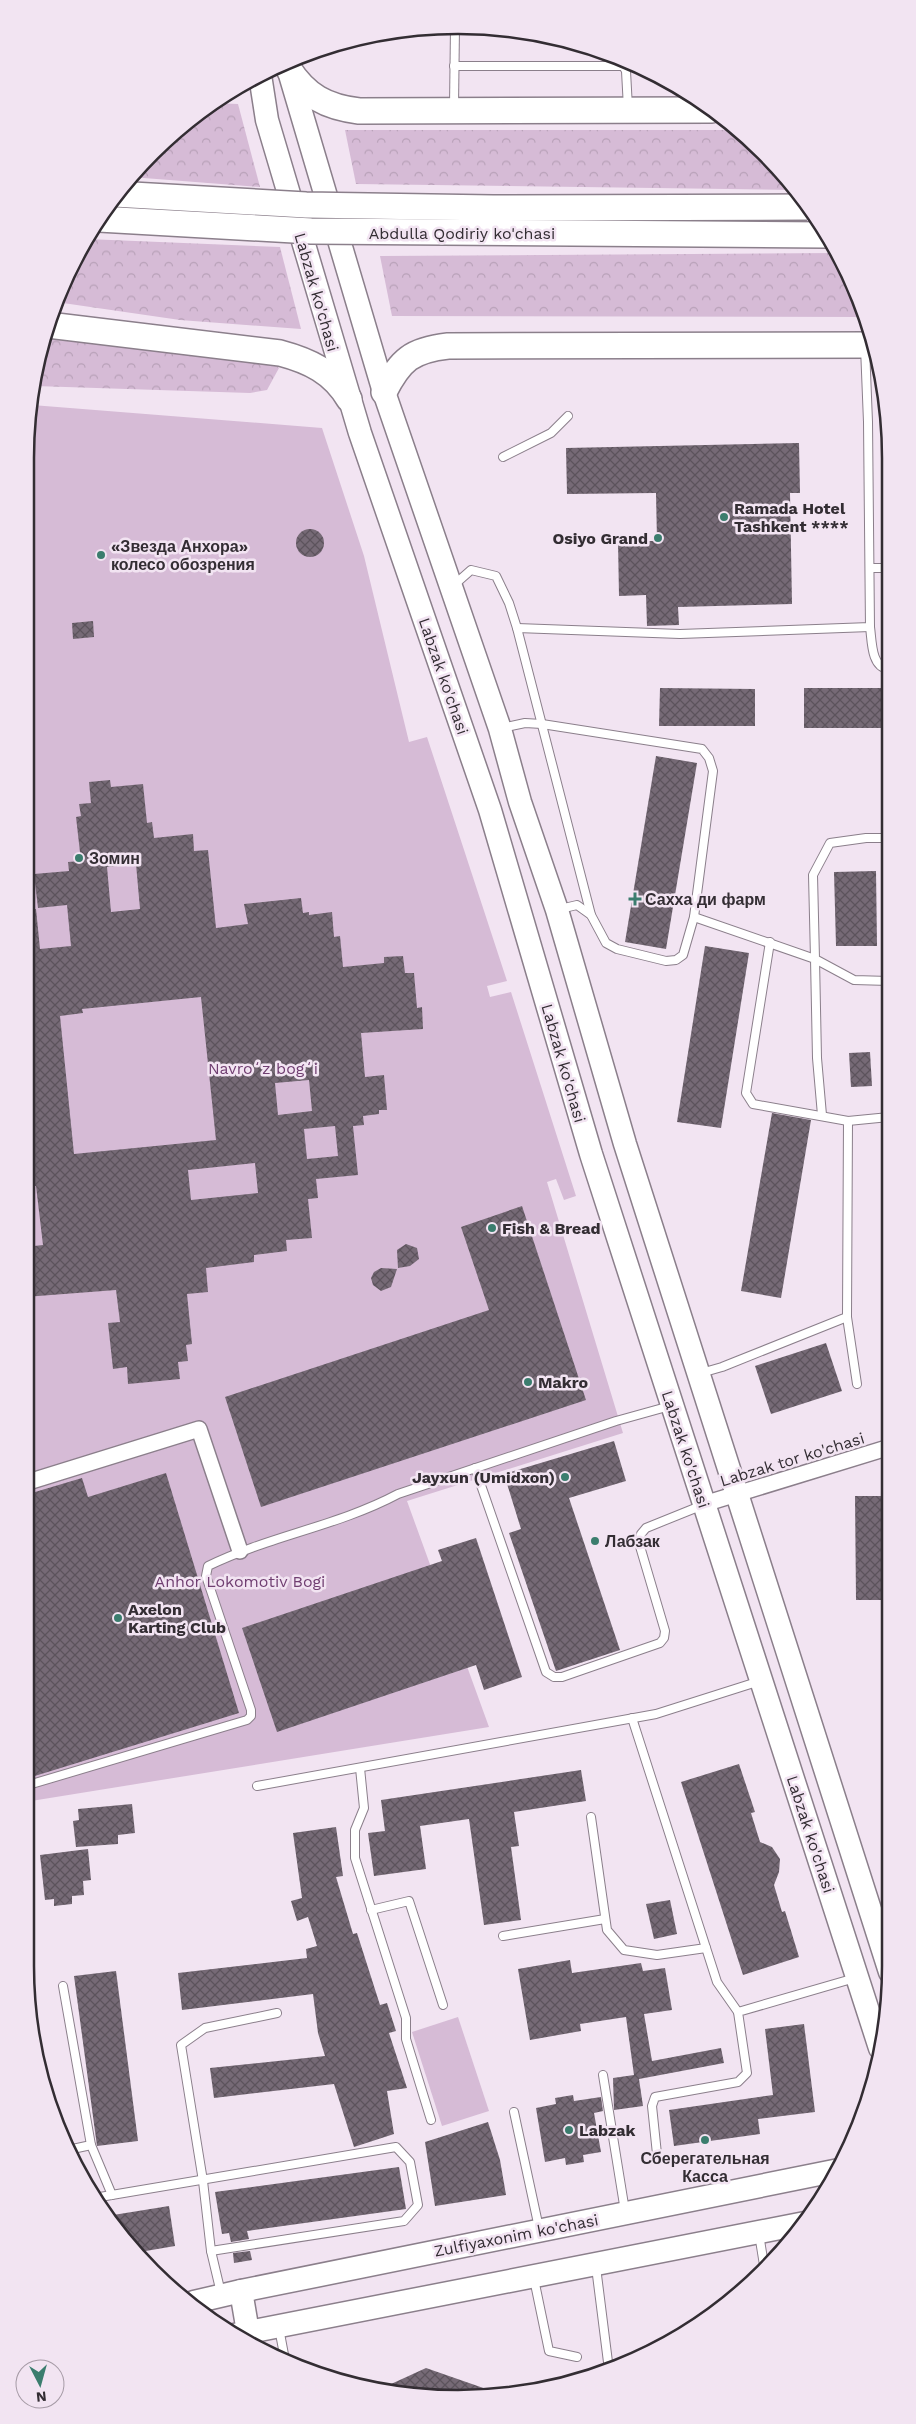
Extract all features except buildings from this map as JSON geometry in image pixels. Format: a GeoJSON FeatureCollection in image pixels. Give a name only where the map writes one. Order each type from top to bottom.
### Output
{"type":"FeatureCollection","features":[{"type":"Feature","properties":{"kind":"main road","name":"Labzak ko'chasi"},"geometry":{"type":"LineString","coordinates":[[289,69],[384,392],[500,729],[520,802],[557,910],[625,1144],[882,1947]]}},
{"type":"Feature","properties":{"kind":"main road"},"geometry":{"type":"LineString","coordinates":[[290,69],[306,91],[326,104],[337,108],[366,112],[701,110]]}},
{"type":"Feature","properties":{"kind":"main road","name":"Labzak ko'chasi"},"geometry":{"type":"LineString","coordinates":[[261,83],[266,120],[349,399],[490,810],[591,1154],[876,2036]]}},
{"type":"Feature","properties":{"kind":"main road","name":"Abdulla Qodiriy ko'chasi"},"geometry":{"type":"LineString","coordinates":[[125,195],[306,205],[493,208],[801,208]]}},
{"type":"Feature","properties":{"kind":"main road","name":"Abdulla Qodiriy ko'chasi"},"geometry":{"type":"LineString","coordinates":[[107,219],[311,231],[819,235]]}},
{"type":"Feature","properties":{"kind":"main road"},"geometry":{"type":"LineString","coordinates":[[55,326],[280,353],[310,363],[328,373],[349,399]]}},
{"type":"Feature","properties":{"kind":"main road"},"geometry":{"type":"LineString","coordinates":[[384,392],[396,371],[411,356],[420,351],[448,346],[867,345]]}},
{"type":"Feature","properties":{"kind":"main road"},"geometry":{"type":"LineString","coordinates":[[490,810],[520,802]]}},
{"type":"Feature","properties":{"kind":"main road"},"geometry":{"type":"LineString","coordinates":[[591,1154],[625,1144]]}},
{"type":"Feature","properties":{"kind":"main road","name":"Zulfiyaxonim ko'chasi"},"geometry":{"type":"LineString","coordinates":[[198,2301],[828,2172]]}},
{"type":"Feature","properties":{"kind":"main road"},"geometry":{"type":"LineString","coordinates":[[245,2332],[759,2234],[794,2226]]}},
{"type":"Feature","properties":{"kind":"main road"},"geometry":{"type":"LineString","coordinates":[[231,2293],[240,2330]]}},
{"type":"Feature","properties":{"kind":"street"},"geometry":{"type":"LineString","coordinates":[[34,1480],[199,1429],[240,1550]]}},
{"type":"Feature","properties":{"kind":"street","name":"Labzak tor ko'chasi"},"geometry":{"type":"LineString","coordinates":[[704,1504],[882,1449]]}},
{"type":"Feature","properties":{"kind":"lane"},"geometry":{"type":"LineString","coordinates":[[454,111],[455,34]]}},
{"type":"Feature","properties":{"kind":"lane"},"geometry":{"type":"LineString","coordinates":[[454,66],[620,66]]}},
{"type":"Feature","properties":{"kind":"lane"},"geometry":{"type":"LineString","coordinates":[[624,68],[629,110]]}},
{"type":"Feature","properties":{"kind":"lane"},"geometry":{"type":"LineString","coordinates":[[868,348],[870,627],[876,663],[882,669]]}},
{"type":"Feature","properties":{"kind":"lane"},"geometry":{"type":"LineString","coordinates":[[503,456],[551,433],[568,416]]}},
{"type":"Feature","properties":{"kind":"lane"},"geometry":{"type":"LineString","coordinates":[[870,568],[882,568]]}},
{"type":"Feature","properties":{"kind":"lane"},"geometry":{"type":"LineString","coordinates":[[451,588],[471,570],[496,576],[510,603],[542,724],[591,915],[606,943],[617,949],[666,961],[676,960],[683,955],[694,918],[713,770],[709,758],[702,749],[542,724],[525,723],[500,729]]}},
{"type":"Feature","properties":{"kind":"lane"},"geometry":{"type":"LineString","coordinates":[[517,628],[680,634],[870,627]]}},
{"type":"Feature","properties":{"kind":"lane"},"geometry":{"type":"LineString","coordinates":[[822,1115],[817,1058],[813,875],[830,843],[866,838],[882,838]]}},
{"type":"Feature","properties":{"kind":"lane"},"geometry":{"type":"LineString","coordinates":[[557,910],[577,905],[591,915]]}},
{"type":"Feature","properties":{"kind":"lane"},"geometry":{"type":"LineString","coordinates":[[694,918],[815,958],[854,980],[882,981]]}},
{"type":"Feature","properties":{"kind":"lane"},"geometry":{"type":"LineString","coordinates":[[770,942],[746,1093],[753,1104],[848,1120],[882,1118]]}},
{"type":"Feature","properties":{"kind":"lane"},"geometry":{"type":"LineString","coordinates":[[848,1120],[847,1317],[857,1384]]}},
{"type":"Feature","properties":{"kind":"lane"},"geometry":{"type":"LineString","coordinates":[[699,1373],[722,1367],[847,1317]]}},
{"type":"Feature","properties":{"kind":"lane"},"geometry":{"type":"LineString","coordinates":[[34,1783],[247,1720],[251,1716],[206,1576],[208,1566],[240,1550],[369,1510],[398,1494],[616,1421],[672,1405]]}},
{"type":"Feature","properties":{"kind":"lane"},"geometry":{"type":"LineString","coordinates":[[475,1468],[546,1672],[554,1677],[562,1677],[660,1643],[664,1638],[665,1631],[639,1543],[641,1534],[646,1528],[704,1504]]}},
{"type":"Feature","properties":{"kind":"lane"},"geometry":{"type":"LineString","coordinates":[[257,1786],[656,1714],[762,1680]]}},
{"type":"Feature","properties":{"kind":"lane"},"geometry":{"type":"LineString","coordinates":[[632,1718],[717,1982],[738,2012],[747,2073],[738,2082],[655,2097],[652,2106],[657,2154]]}},
{"type":"Feature","properties":{"kind":"lane"},"geometry":{"type":"LineString","coordinates":[[360,1768],[364,1808],[356,1830],[355,1858],[406,2018],[406,2039],[431,2120]]}},
{"type":"Feature","properties":{"kind":"lane"},"geometry":{"type":"LineString","coordinates":[[591,1817],[607,1930],[624,1950],[657,1955],[706,1948]]}},
{"type":"Feature","properties":{"kind":"lane"},"geometry":{"type":"LineString","coordinates":[[371,1910],[409,1901],[443,2005]]}},
{"type":"Feature","properties":{"kind":"lane"},"geometry":{"type":"LineString","coordinates":[[503,1936],[605,1919]]}},
{"type":"Feature","properties":{"kind":"lane"},"geometry":{"type":"LineString","coordinates":[[738,2012],[857,1977]]}},
{"type":"Feature","properties":{"kind":"lane"},"geometry":{"type":"LineString","coordinates":[[63,1986],[91,2145],[112,2195]]}},
{"type":"Feature","properties":{"kind":"lane"},"geometry":{"type":"LineString","coordinates":[[231,2293],[211,2251],[203,2181],[181,2045],[205,2028],[277,2013]]}},
{"type":"Feature","properties":{"kind":"lane"},"geometry":{"type":"LineString","coordinates":[[603,2075],[626,2213]]}},
{"type":"Feature","properties":{"kind":"lane"},"geometry":{"type":"LineString","coordinates":[[514,2112],[539,2231]]}},
{"type":"Feature","properties":{"kind":"lane"},"geometry":{"type":"LineString","coordinates":[[75,2148],[91,2145]]}},
{"type":"Feature","properties":{"kind":"lane"},"geometry":{"type":"LineString","coordinates":[[102,2197],[396,2147],[410,2162],[418,2205],[404,2221],[211,2251]]}},
{"type":"Feature","properties":{"kind":"lane"},"geometry":{"type":"LineString","coordinates":[[759,2234],[763,2260]]}},
{"type":"Feature","properties":{"kind":"lane"},"geometry":{"type":"LineString","coordinates":[[595,2265],[609,2362]]}},
{"type":"Feature","properties":{"kind":"lane"},"geometry":{"type":"LineString","coordinates":[[534,2277],[549,2351],[577,2357]]}},
{"type":"Feature","properties":{"kind":"lane"},"geometry":{"type":"LineString","coordinates":[[278,2326],[283,2352]]}},
{"type":"Feature","properties":{"kind":"green space"},"geometry":{"type":"Polygon","coordinates":[[[225,103],[238,104],[260,187],[139,178],[178,139],[200,121],[225,103]]]}},
{"type":"Feature","properties":{"kind":"green space"},"geometry":{"type":"Polygon","coordinates":[[[345,130],[727,130],[758,158],[787,190],[356,184],[345,130]]]}},
{"type":"Feature","properties":{"kind":"green space"},"geometry":{"type":"Polygon","coordinates":[[[95,239],[280,247],[301,329],[180,320],[63,303],[78,270],[95,239]]]}},
{"type":"Feature","properties":{"kind":"green space"},"geometry":{"type":"Polygon","coordinates":[[[829,253],[858,317],[392,316],[380,256],[829,253]]]}},
{"type":"Feature","properties":{"kind":"green space"},"geometry":{"type":"Polygon","coordinates":[[[52,336],[276,365],[279,368],[267,390],[250,393],[40,386],[52,336]]]}},
{"type":"Feature","properties":{"kind":"green space","name":"Navroʻz bogʻi"},"geometry":{"type":"Polygon","coordinates":[[[37,405],[322,428],[364,556],[409,742],[427,737],[507,981],[487,986],[490,997],[511,992],[576,1196],[564,1200],[556,1179],[547,1182],[623,1433],[407,1501],[489,1727],[34,1801],[34,458],[37,405]]]}},
{"type":"Feature","properties":{"kind":"green space"},"geometry":{"type":"Polygon","coordinates":[[[458,2017],[489,2111],[442,2126],[412,2032],[458,2017]]]}},
{"type":"Feature","properties":{"kind":"place","name":"Ramada Hotel Tashkent ****"},"geometry":{"type":"Point","coordinates":[724,517]}},
{"type":"Feature","properties":{"kind":"place","name":"Osiyo Grand"},"geometry":{"type":"Point","coordinates":[658,538]}},
{"type":"Feature","properties":{"kind":"place","name":"«Звезда Анхора» колесо обозрения"},"geometry":{"type":"Point","coordinates":[101,555]}},
{"type":"Feature","properties":{"kind":"place","name":"Зомин"},"geometry":{"type":"Point","coordinates":[79,858]}},
{"type":"Feature","properties":{"kind":"place","name":"Сахха ди фарм"},"geometry":{"type":"Point","coordinates":[635,899]}},
{"type":"Feature","properties":{"kind":"place","name":"Fish & Bread"},"geometry":{"type":"Point","coordinates":[492,1228]}},
{"type":"Feature","properties":{"kind":"place","name":"Makro"},"geometry":{"type":"Point","coordinates":[528,1382]}},
{"type":"Feature","properties":{"kind":"place","name":"Jayxun (Umidxon)"},"geometry":{"type":"Point","coordinates":[565,1477]}},
{"type":"Feature","properties":{"kind":"place","name":"Лабзак"},"geometry":{"type":"Point","coordinates":[595,1541]}},
{"type":"Feature","properties":{"kind":"place","name":"Axelon Karting Club"},"geometry":{"type":"Point","coordinates":[118,1618]}},
{"type":"Feature","properties":{"kind":"place","name":"Labzak"},"geometry":{"type":"Point","coordinates":[569,2130]}},
{"type":"Feature","properties":{"kind":"place","name":"Сберегательная Касса"},"geometry":{"type":"Point","coordinates":[705,2140]}},
{"type":"Feature","properties":{"kind":"park label","name":"Anhor Lokomotiv Bogi"},"geometry":{"type":"Point","coordinates":[240,1581]}}]}
